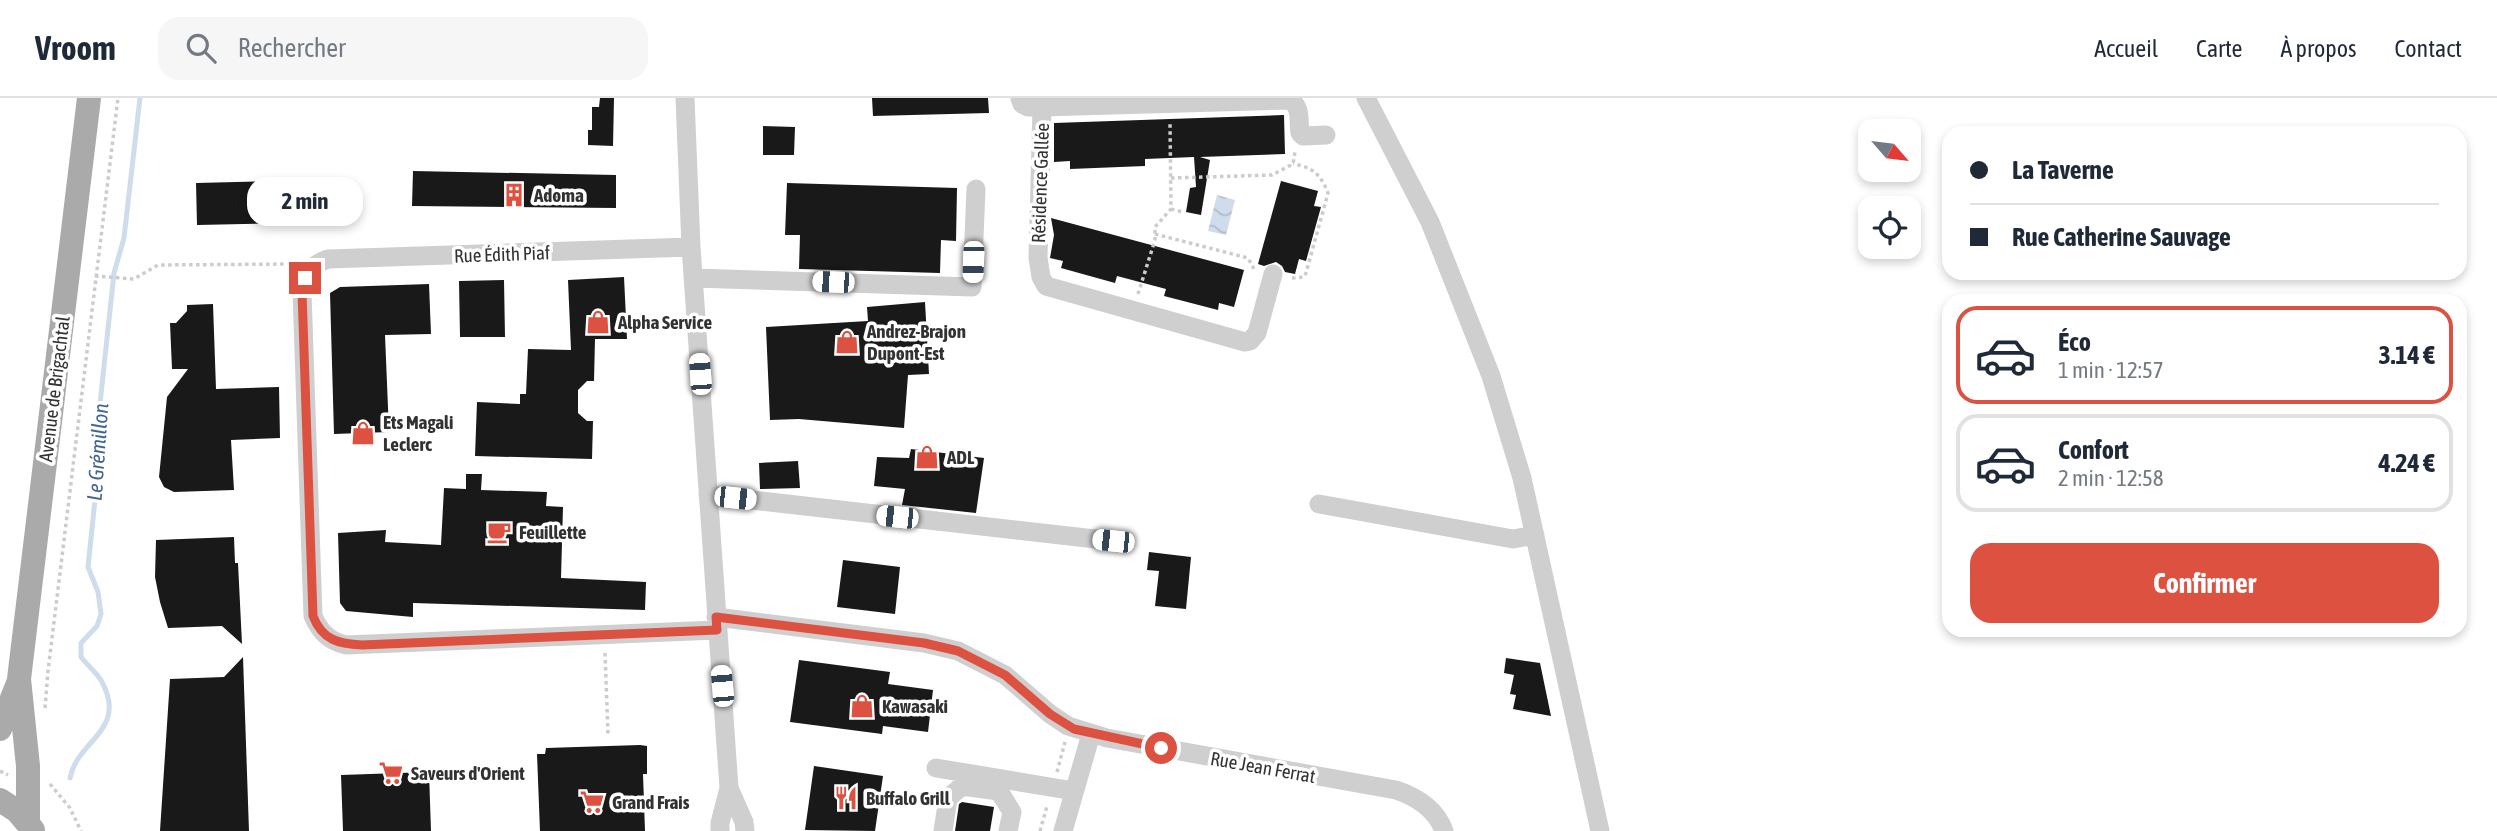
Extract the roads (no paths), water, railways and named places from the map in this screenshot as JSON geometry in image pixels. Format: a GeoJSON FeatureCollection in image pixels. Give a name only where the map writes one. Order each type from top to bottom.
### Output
{"type":"FeatureCollection","features":[{"type":"Feature","properties":{"kind":"main road","name":"Avenue de Brigachtal"},"geometry":{"type":"LineString","coordinates":[[31,827],[19,679],[89,98]]}},
{"type":"Feature","properties":{"kind":"main road","name":"Avenue de Brigachtal"},"geometry":{"type":"LineString","coordinates":[[0,729],[19,679]]}},
{"type":"Feature","properties":{"kind":"main road"},"geometry":{"type":"LineString","coordinates":[[0,800],[17,811],[31,827]]}},
{"type":"Feature","properties":{"kind":"street"},"geometry":{"type":"LineString","coordinates":[[685,98],[691,247],[729,788],[720,831]]}},
{"type":"Feature","properties":{"kind":"street"},"geometry":{"type":"LineString","coordinates":[[1020,98],[1028,107],[1041,107]]}},
{"type":"Feature","properties":{"kind":"street"},"geometry":{"type":"LineString","coordinates":[[1366,98],[1430,222],[1474,331],[1512,442],[1600,831]]}},
{"type":"Feature","properties":{"kind":"street","name":"Résidence Gallée"},"geometry":{"type":"LineString","coordinates":[[1273,274],[1257,333],[1250,341],[1245,342],[1052,289],[1041,277],[1038,257],[1041,107],[1290,100],[1297,105],[1300,133],[1303,136],[1326,135]]}},
{"type":"Feature","properties":{"kind":"street"},"geometry":{"type":"LineString","coordinates":[[694,278],[972,287],[976,189]]}},
{"type":"Feature","properties":{"kind":"street","name":"Rue Édith Piaf"},"geometry":{"type":"LineString","coordinates":[[313,265],[328,259],[691,247]]}},
{"type":"Feature","properties":{"kind":"street","name":"Rue Jean Ferrat"},"geometry":{"type":"LineString","coordinates":[[313,265],[305,278],[302,292],[313,616],[322,633],[337,643],[362,645],[717,623],[924,643],[958,651],[1005,675],[1074,733],[1396,790],[1423,803],[1437,817],[1444,831]]}},
{"type":"Feature","properties":{"kind":"street"},"geometry":{"type":"LineString","coordinates":[[708,495],[1113,541]]}},
{"type":"Feature","properties":{"kind":"street"},"geometry":{"type":"LineString","coordinates":[[1319,504],[1513,539],[1535,535]]}},
{"type":"Feature","properties":{"kind":"street"},"geometry":{"type":"LineString","coordinates":[[1063,831],[1074,791],[1074,733]]}},
{"type":"Feature","properties":{"kind":"street"},"geometry":{"type":"LineString","coordinates":[[936,768],[1074,791]]}},
{"type":"Feature","properties":{"kind":"street"},"geometry":{"type":"LineString","coordinates":[[943,831],[948,798],[962,786],[999,791],[1012,812],[1008,831]]}},
{"type":"Feature","properties":{"kind":"street"},"geometry":{"type":"LineString","coordinates":[[729,788],[744,822],[745,831]]}},
{"type":"Feature","properties":{"kind":"water"},"geometry":{"type":"Polygon","coordinates":[[[1217,195],[1235,200],[1226,235],[1208,231],[1217,195]]]}},
{"type":"Feature","properties":{"kind":"waterway","name":"Le Grémillon"},"geometry":{"type":"LineString","coordinates":[[70,778],[74,765],[105,724],[109,712],[102,682],[81,657],[81,643],[97,626],[101,614],[98,592],[88,567],[98,471],[96,441],[114,273],[124,238],[140,98]]}},
{"type":"Feature","properties":{"kind":"place","name":"Adoma"},"geometry":{"type":"Point","coordinates":[514,195]}},
{"type":"Feature","properties":{"kind":"place","name":"Alpha Service"},"geometry":{"type":"Point","coordinates":[598,322]}},
{"type":"Feature","properties":{"kind":"place","name":"Andrez-Brajon Dupont-Est"},"geometry":{"type":"Point","coordinates":[847,342]}},
{"type":"Feature","properties":{"kind":"place","name":"Ets Magali Leclerc"},"geometry":{"type":"Point","coordinates":[363,433]}},
{"type":"Feature","properties":{"kind":"place","name":"ADL"},"geometry":{"type":"Point","coordinates":[927,457]}},
{"type":"Feature","properties":{"kind":"place","name":"Feuillette"},"geometry":{"type":"Point","coordinates":[499,532]}},
{"type":"Feature","properties":{"kind":"place","name":"Kawasaki"},"geometry":{"type":"Point","coordinates":[862,706]}},
{"type":"Feature","properties":{"kind":"place","name":"Saveurs d'Orient"},"geometry":{"type":"Point","coordinates":[391,773]}},
{"type":"Feature","properties":{"kind":"place","name":"Buffalo Grill"},"geometry":{"type":"Point","coordinates":[846,798]}},
{"type":"Feature","properties":{"kind":"place","name":"Grand Frais"},"geometry":{"type":"Point","coordinates":[592,802]}}]}
